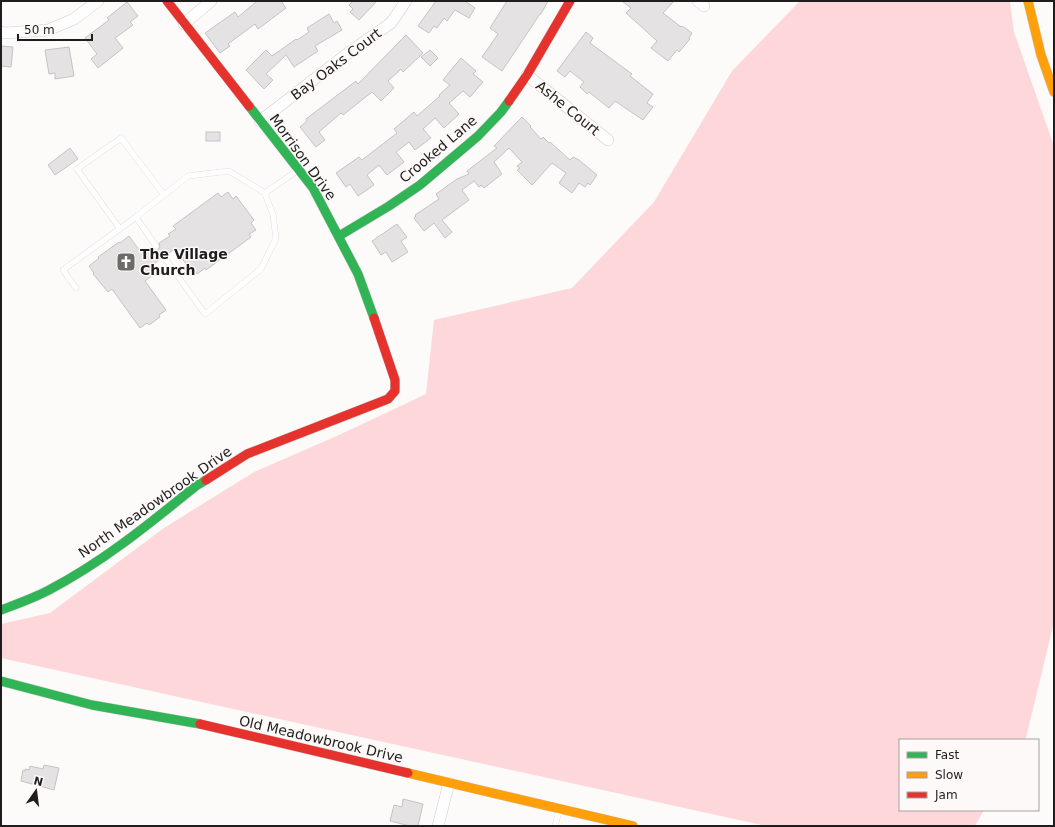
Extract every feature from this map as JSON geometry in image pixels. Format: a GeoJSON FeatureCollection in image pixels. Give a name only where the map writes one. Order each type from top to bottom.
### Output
{"type":"FeatureCollection","features":[{"type":"Feature","properties":{"kind":"street"},"geometry":{"type":"LineString","coordinates":[[1,32],[48,30],[74,19],[98,1]]}},
{"type":"Feature","properties":{"kind":"street","name":"Morrison Drive"},"geometry":{"type":"LineString","coordinates":[[167,1],[313,188],[358,274],[396,380],[394,393]]}},
{"type":"Feature","properties":{"kind":"street"},"geometry":{"type":"LineString","coordinates":[[184,24],[211,1]]}},
{"type":"Feature","properties":{"kind":"street","name":"Bay Oaks Court"},"geometry":{"type":"LineString","coordinates":[[260,121],[347,54],[391,23],[406,1]]}},
{"type":"Feature","properties":{"kind":"street","name":"Crooked Lane"},"geometry":{"type":"LineString","coordinates":[[339,236],[389,206],[420,185],[478,136],[501,112],[527,75],[570,1]]}},
{"type":"Feature","properties":{"kind":"street"},"geometry":{"type":"LineString","coordinates":[[1028,1],[1041,55],[1054,92]]}},
{"type":"Feature","properties":{"kind":"street","name":"Ashe Court"},"geometry":{"type":"LineString","coordinates":[[527,75],[608,140]]}},
{"type":"Feature","properties":{"kind":"street","name":"North Meadowbrook Drive"},"geometry":{"type":"LineString","coordinates":[[1,610],[48,591],[95,564],[139,533],[196,486],[247,454],[388,399],[394,393]]}},
{"type":"Feature","properties":{"kind":"street","name":"Old Meadowbrook Drive"},"geometry":{"type":"LineString","coordinates":[[1,681],[92,705],[190,722],[633,826]]}},
{"type":"Feature","properties":{"kind":"street"},"geometry":{"type":"LineString","coordinates":[[438,826],[449,783]]}},
{"type":"Feature","properties":{"kind":"lane"},"geometry":{"type":"LineString","coordinates":[[120,229],[77,169],[121,138],[164,195]]}},
{"type":"Feature","properties":{"kind":"lane"},"geometry":{"type":"LineString","coordinates":[[265,193],[298,170]]}},
{"type":"Feature","properties":{"kind":"lane"},"geometry":{"type":"LineString","coordinates":[[76,288],[64,270],[136,217],[188,176],[229,171],[265,193],[272,215],[276,238],[261,269],[205,314],[164,257]]}},
{"type":"Feature","properties":{"kind":"lane"},"geometry":{"type":"LineString","coordinates":[[136,217],[156,246]]}},
{"type":"Feature","properties":{"kind":"lane"},"geometry":{"type":"LineString","coordinates":[[555,826],[560,809]]}},
{"type":"Feature","properties":{"kind":"shaded area"},"geometry":{"type":"Polygon","coordinates":[[[800,1],[1010,1],[1014,32],[1054,146],[1054,622],[1025,739],[899,739],[899,811],[983,811],[975,826],[766,826],[1,658],[1,624],[50,613],[164,528],[254,472],[339,435],[426,394],[434,320],[572,288],[654,202],[732,71],[800,1]]]}},
{"type":"Feature","properties":{"kind":"building"},"geometry":{"type":"Polygon","coordinates":[[[257,1],[281,1],[286,8],[258,29],[255,24],[228,44],[230,46],[220,53],[205,33],[235,12],[238,17],[257,1]]]}},
{"type":"Feature","properties":{"kind":"building"},"geometry":{"type":"Polygon","coordinates":[[[353,1],[377,1],[359,20],[350,12],[353,9],[349,5],[353,1]]]}},
{"type":"Feature","properties":{"kind":"building"},"geometry":{"type":"Polygon","coordinates":[[[436,1],[465,1],[475,8],[469,18],[455,10],[447,21],[444,18],[437,28],[434,26],[429,33],[418,26],[436,1]]]}},
{"type":"Feature","properties":{"kind":"building"},"geometry":{"type":"Polygon","coordinates":[[[507,1],[548,1],[541,14],[502,71],[482,57],[498,34],[490,28],[507,1]]]}},
{"type":"Feature","properties":{"kind":"building"},"geometry":{"type":"Polygon","coordinates":[[[622,1],[674,1],[663,13],[681,27],[682,26],[692,33],[689,38],[690,39],[679,52],[677,50],[668,61],[651,48],[657,41],[626,13],[631,8],[622,1]]]}},
{"type":"Feature","properties":{"kind":"building"},"geometry":{"type":"Polygon","coordinates":[[[127,2],[138,16],[130,22],[133,25],[115,38],[123,48],[98,68],[91,59],[97,54],[85,38],[109,20],[107,18],[127,2]]]}},
{"type":"Feature","properties":{"kind":"building"},"geometry":{"type":"Polygon","coordinates":[[[329,14],[334,23],[337,21],[342,30],[315,46],[318,51],[294,67],[286,55],[266,74],[273,80],[264,89],[246,70],[266,50],[272,56],[296,39],[297,40],[309,32],[307,28],[329,14]]]}},
{"type":"Feature","properties":{"kind":"building"},"geometry":{"type":"Polygon","coordinates":[[[586,32],[593,38],[590,43],[632,74],[630,76],[653,94],[647,103],[653,107],[643,120],[615,101],[609,108],[589,92],[587,94],[580,87],[584,82],[570,71],[565,77],[557,71],[586,32]]]}},
{"type":"Feature","properties":{"kind":"building"},"geometry":{"type":"Polygon","coordinates":[[[406,35],[423,53],[403,72],[401,69],[388,81],[394,88],[381,101],[372,92],[343,115],[341,113],[319,132],[325,140],[316,147],[300,127],[307,121],[306,119],[356,81],[358,84],[406,35]]]}},
{"type":"Feature","properties":{"kind":"building"},"geometry":{"type":"Polygon","coordinates":[[[1,46],[13,47],[11,67],[1,66],[1,46]]]}},
{"type":"Feature","properties":{"kind":"building"},"geometry":{"type":"Polygon","coordinates":[[[69,47],[74,76],[55,79],[55,73],[49,74],[45,50],[69,47]]]}},
{"type":"Feature","properties":{"kind":"building"},"geometry":{"type":"Polygon","coordinates":[[[430,50],[438,58],[430,66],[421,57],[430,50]]]}},
{"type":"Feature","properties":{"kind":"building"},"geometry":{"type":"Polygon","coordinates":[[[461,58],[476,71],[473,74],[483,82],[470,97],[463,91],[449,103],[459,114],[444,128],[435,118],[423,129],[431,138],[415,150],[409,142],[396,152],[404,162],[387,175],[379,165],[367,175],[374,185],[358,196],[350,184],[346,187],[336,173],[359,157],[362,160],[397,133],[394,129],[414,112],[417,116],[440,96],[439,95],[450,85],[443,80],[461,58]]]}},
{"type":"Feature","properties":{"kind":"building"},"geometry":{"type":"Polygon","coordinates":[[[522,117],[541,139],[543,137],[549,143],[550,142],[570,160],[573,157],[579,160],[597,175],[590,185],[588,183],[585,187],[579,183],[572,193],[559,183],[566,173],[552,163],[532,185],[517,170],[520,168],[517,166],[522,162],[509,148],[494,162],[502,174],[484,188],[481,185],[479,187],[474,181],[462,190],[469,200],[442,220],[452,232],[445,238],[434,223],[424,231],[414,218],[416,216],[415,215],[439,199],[436,194],[457,179],[469,174],[467,171],[497,148],[494,146],[522,117]]]}},
{"type":"Feature","properties":{"kind":"building"},"geometry":{"type":"Polygon","coordinates":[[[206,132],[220,132],[220,141],[206,141],[206,132]]]}},
{"type":"Feature","properties":{"kind":"building"},"geometry":{"type":"Polygon","coordinates":[[[70,148],[78,159],[55,175],[48,165],[70,148]]]}},
{"type":"Feature","properties":{"kind":"building","name":"The Village Church"},"geometry":{"type":"Polygon","coordinates":[[[228,192],[233,199],[236,196],[254,220],[251,223],[256,230],[249,234],[251,237],[206,270],[205,268],[197,274],[191,266],[189,268],[175,249],[167,254],[161,254],[160,259],[153,265],[158,271],[145,281],[166,310],[159,315],[160,317],[149,325],[147,323],[140,328],[112,289],[108,292],[93,274],[94,273],[89,266],[99,258],[98,257],[129,236],[140,251],[142,250],[145,254],[153,248],[158,250],[160,247],[159,243],[170,236],[168,234],[176,229],[173,226],[218,193],[221,197],[228,192]]]}},
{"type":"Feature","properties":{"kind":"building"},"geometry":{"type":"Polygon","coordinates":[[[397,224],[407,237],[401,241],[408,252],[392,262],[386,252],[381,255],[372,241],[397,224]]]}},
{"type":"Feature","properties":{"kind":"building"},"geometry":{"type":"Polygon","coordinates":[[[44,765],[59,768],[54,790],[21,781],[23,770],[29,770],[30,766],[43,769],[44,765]]]}},
{"type":"Feature","properties":{"kind":"building"},"geometry":{"type":"Polygon","coordinates":[[[403,799],[423,804],[418,826],[410,826],[390,821],[394,805],[402,807],[403,799]]]}},
{"type":"Feature","properties":{"kind":"traffic: fast"},"geometry":{"type":"LineString","coordinates":[[339,236],[389,206],[420,185],[478,136],[501,112],[509,101]]}},
{"type":"Feature","properties":{"kind":"traffic: fast"},"geometry":{"type":"LineString","coordinates":[[249,106],[313,188],[358,274],[374,318]]}},
{"type":"Feature","properties":{"kind":"traffic: fast"},"geometry":{"type":"LineString","coordinates":[[1,610],[43,593],[69,579],[107,555],[196,486],[206,480]]}},
{"type":"Feature","properties":{"kind":"traffic: fast"},"geometry":{"type":"LineString","coordinates":[[1,681],[92,705],[200,724]]}},
{"type":"Feature","properties":{"kind":"traffic: slow"},"geometry":{"type":"LineString","coordinates":[[1028,1],[1041,55],[1054,92]]}},
{"type":"Feature","properties":{"kind":"traffic: slow"},"geometry":{"type":"LineString","coordinates":[[408,773],[633,826]]}},
{"type":"Feature","properties":{"kind":"traffic: jam"},"geometry":{"type":"LineString","coordinates":[[167,1],[249,106]]}},
{"type":"Feature","properties":{"kind":"traffic: jam"},"geometry":{"type":"LineString","coordinates":[[509,101],[527,75],[570,1]]}},
{"type":"Feature","properties":{"kind":"traffic: jam"},"geometry":{"type":"LineString","coordinates":[[206,480],[247,454],[388,399],[395,391],[395,380],[374,318]]}},
{"type":"Feature","properties":{"kind":"traffic: jam"},"geometry":{"type":"LineString","coordinates":[[200,724],[408,773]]}},
{"type":"Feature","properties":{"kind":"place","name":"The Village Church"},"geometry":{"type":"Point","coordinates":[126,262]}}]}
